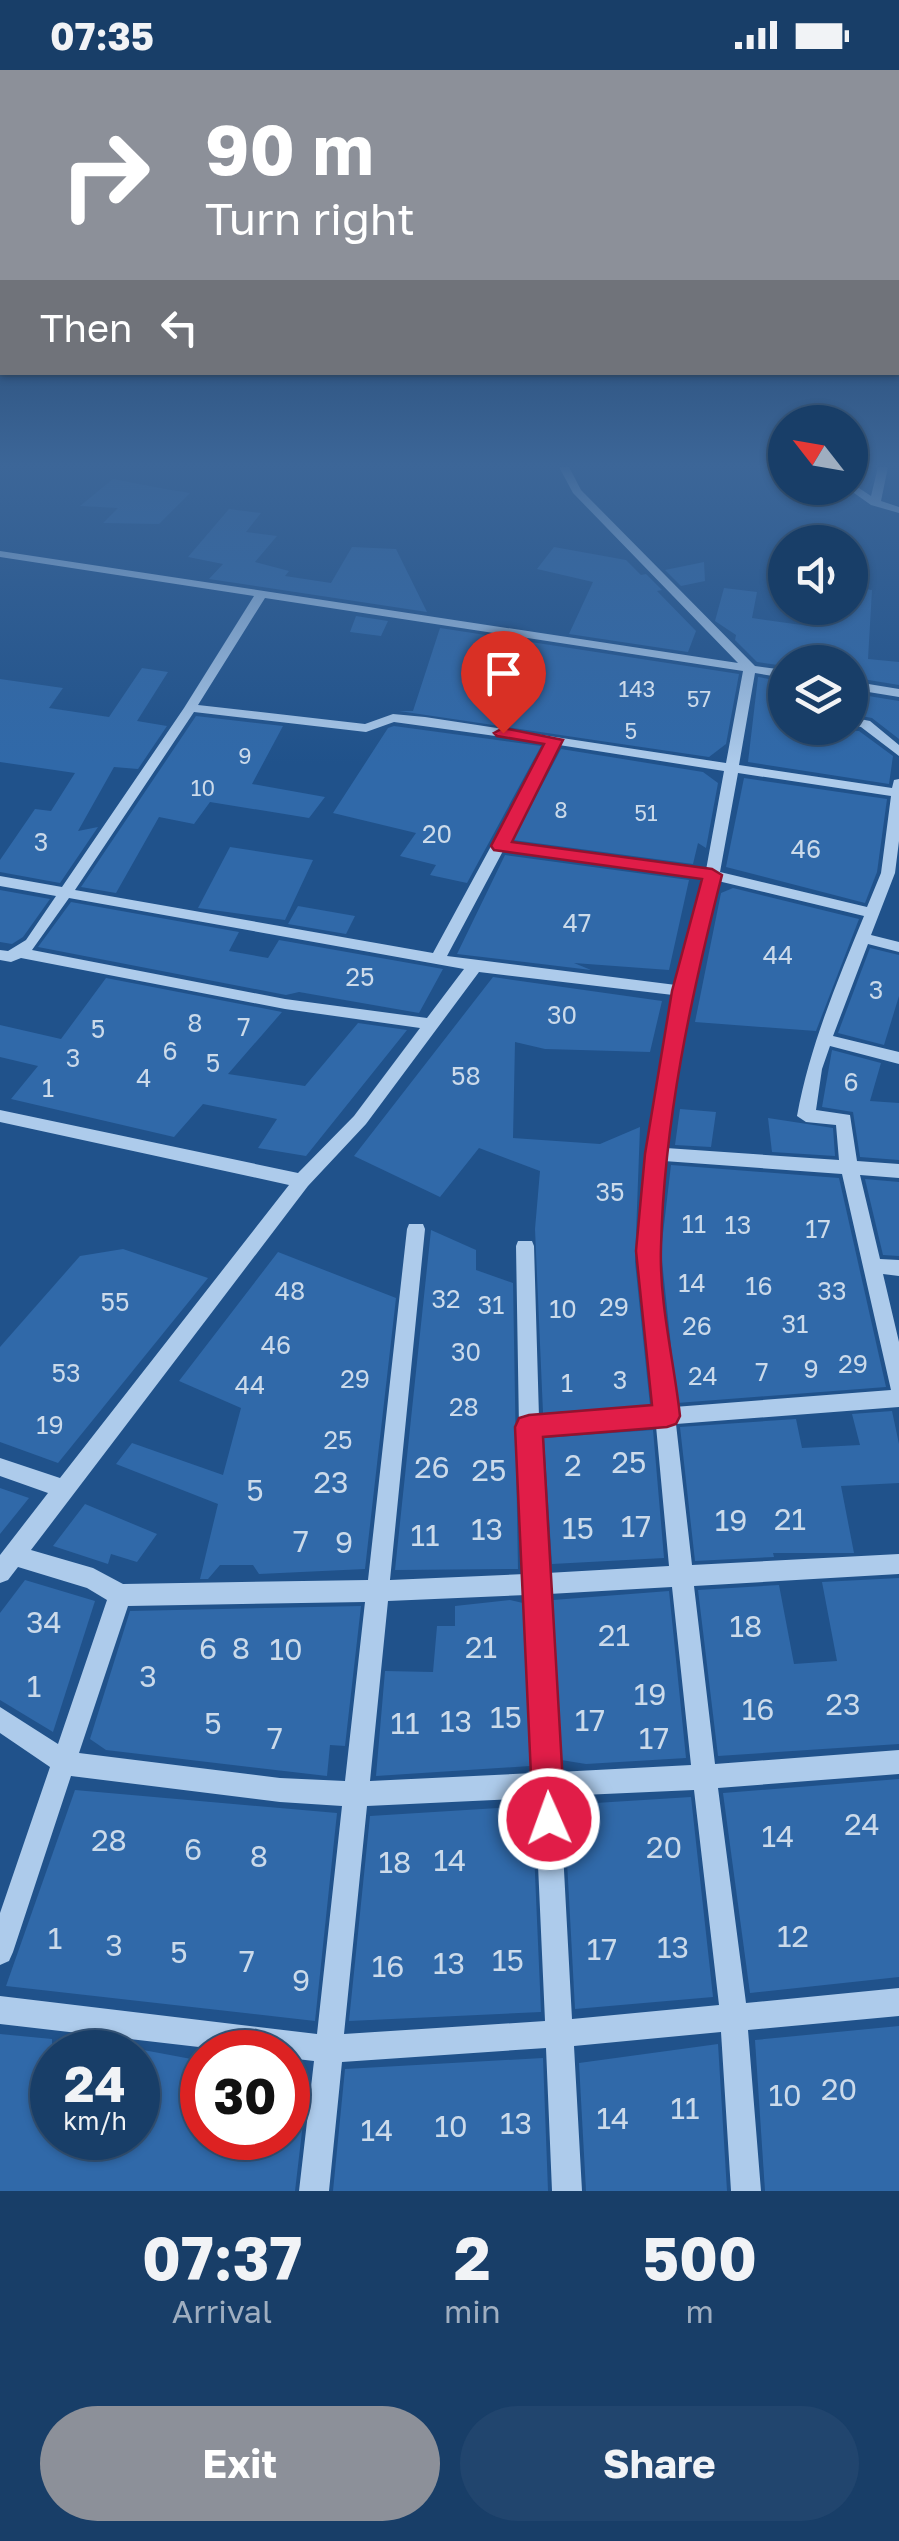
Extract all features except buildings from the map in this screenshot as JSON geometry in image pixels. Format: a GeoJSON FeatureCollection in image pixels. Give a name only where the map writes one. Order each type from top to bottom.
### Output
{"type":"FeatureCollection","features":[{"type":"Feature","properties":{"kind":"street"},"geometry":{"type":"LineString","coordinates":[[74,566],[768,671]]}},
{"type":"Feature","properties":{"kind":"street"},"geometry":{"type":"LineString","coordinates":[[650,566],[750,668]]}},
{"type":"Feature","properties":{"kind":"street"},"geometry":{"type":"LineString","coordinates":[[21,954],[190,708],[260,596]]}},
{"type":"Feature","properties":{"kind":"street"},"geometry":{"type":"LineString","coordinates":[[746,2191],[734,2019],[648,1251],[656,1154],[682,991],[712,875],[750,668]]}},
{"type":"Feature","properties":{"kind":"street"},"geometry":{"type":"LineString","coordinates":[[868,688],[899,693]]}},
{"type":"Feature","properties":{"kind":"street"},"geometry":{"type":"LineString","coordinates":[[190,708],[366,728],[393,718],[898,793]]}},
{"type":"Feature","properties":{"kind":"street"},"geometry":{"type":"LineString","coordinates":[[868,726],[899,752]]}},
{"type":"Feature","properties":{"kind":"street"},"geometry":{"type":"LineString","coordinates":[[439,957],[555,740]]}},
{"type":"Feature","properties":{"kind":"street"},"geometry":{"type":"LineString","coordinates":[[899,782],[888,873],[824,1039],[806,1116],[844,1119],[849,1166],[899,1386]]}},
{"type":"Feature","properties":{"kind":"street"},"geometry":{"type":"LineString","coordinates":[[500,846],[712,875],[873,912]]}},
{"type":"Feature","properties":{"kind":"street"},"geometry":{"type":"LineString","coordinates":[[0,881],[475,966],[682,991]]}},
{"type":"Feature","properties":{"kind":"street"},"geometry":{"type":"LineString","coordinates":[[862,938],[899,947]]}},
{"type":"Feature","properties":{"kind":"street"},"geometry":{"type":"LineString","coordinates":[[0,955],[21,954],[286,1004],[428,1024]]}},
{"type":"Feature","properties":{"kind":"street"},"geometry":{"type":"LineString","coordinates":[[475,966],[360,1120],[302,1182],[7,1564],[93,1579],[120,1596],[376,1590],[899,1564]]}},
{"type":"Feature","properties":{"kind":"street"},"geometry":{"type":"LineString","coordinates":[[824,1039],[898,1054]]}},
{"type":"Feature","properties":{"kind":"street"},"geometry":{"type":"LineString","coordinates":[[0,1116],[302,1182]]}},
{"type":"Feature","properties":{"kind":"street"},"geometry":{"type":"LineString","coordinates":[[656,1154],[899,1171]]}},
{"type":"Feature","properties":{"kind":"street"},"geometry":{"type":"LineString","coordinates":[[314,2191],[416,1229]]}},
{"type":"Feature","properties":{"kind":"street"},"geometry":{"type":"LineString","coordinates":[[525,1246],[529,1427],[567,2191]]}},
{"type":"Feature","properties":{"kind":"street"},"geometry":{"type":"LineString","coordinates":[[872,1266],[899,1268]]}},
{"type":"Feature","properties":{"kind":"street"},"geometry":{"type":"LineString","coordinates":[[529,1427],[899,1398]]}},
{"type":"Feature","properties":{"kind":"street"},"geometry":{"type":"LineString","coordinates":[[0,1467],[63,1489]]}},
{"type":"Feature","properties":{"kind":"street"},"geometry":{"type":"LineString","coordinates":[[0,1952],[120,1596]]}},
{"type":"Feature","properties":{"kind":"street"},"geometry":{"type":"LineString","coordinates":[[0,1719],[65,1763],[280,1790],[359,1794],[704,1777],[899,1762]]}},
{"type":"Feature","properties":{"kind":"street"},"geometry":{"type":"LineString","coordinates":[[0,2010],[329,2049],[557,2034],[899,2002]]}},
{"type":"Feature","properties":{"kind":"route"},"geometry":{"type":"LineString","coordinates":[[503,733],[555,740],[500,846],[712,875],[682,991],[656,1154],[648,1251],[667,1416],[529,1427],[549,1819]]}}]}
